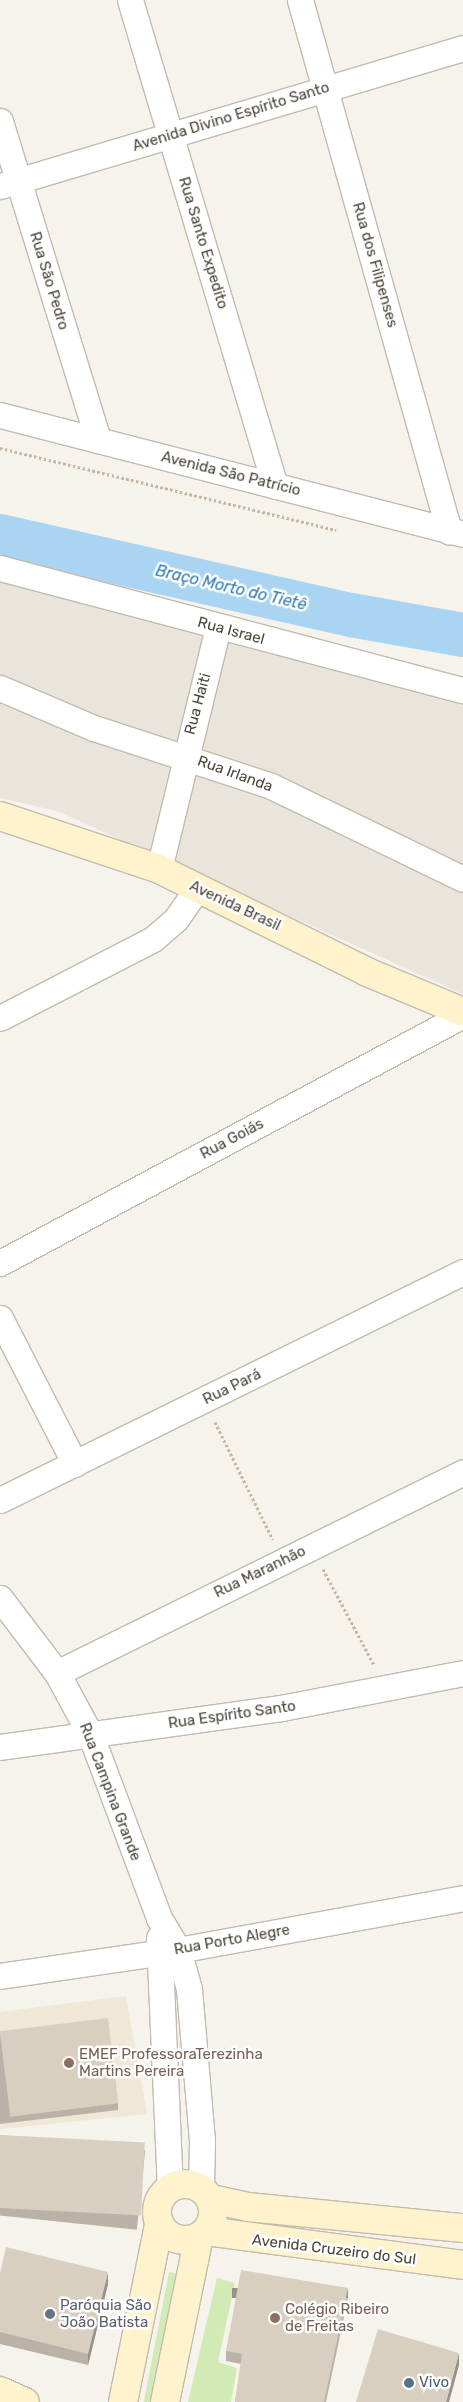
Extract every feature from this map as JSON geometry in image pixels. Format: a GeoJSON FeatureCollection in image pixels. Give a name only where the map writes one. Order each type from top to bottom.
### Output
{"type":"FeatureCollection","features":[{"type":"Feature","properties":{"kind":"street","name":"Rua Santo Expedito"},"geometry":{"type":"LineString","coordinates":[[130,0],[275,486]]}},
{"type":"Feature","properties":{"kind":"street","name":"Rua dos Filipenses"},"geometry":{"type":"LineString","coordinates":[[300,0],[456,532]]}},
{"type":"Feature","properties":{"kind":"street","name":"Avenida Divino Espírito Santo"},"geometry":{"type":"LineString","coordinates":[[9,183],[463,48]]}},
{"type":"Feature","properties":{"kind":"street","name":"Rua São Pedro"},"geometry":{"type":"LineString","coordinates":[[0,121],[9,183],[98,440]]}},
{"type":"Feature","properties":{"kind":"street","name":"Avenida São Patrício"},"geometry":{"type":"LineString","coordinates":[[0,415],[456,532]]}},
{"type":"Feature","properties":{"kind":"street","name":"Rua Israel"},"geometry":{"type":"LineString","coordinates":[[0,568],[218,627],[463,690]]}},
{"type":"Feature","properties":{"kind":"street","name":"Rua Haiti"},"geometry":{"type":"LineString","coordinates":[[159,870],[184,756],[218,627]]}},
{"type":"Feature","properties":{"kind":"street","name":"Rua Irlanda"},"geometry":{"type":"LineString","coordinates":[[0,688],[94,728],[271,786],[463,879]]}},
{"type":"Feature","properties":{"kind":"street","name":"Avenida Brasil"},"geometry":{"type":"LineString","coordinates":[[0,816],[159,870],[367,972],[463,1013]]}},
{"type":"Feature","properties":{"kind":"street"},"geometry":{"type":"LineString","coordinates":[[0,1018],[153,939],[176,919],[197,889]]}},
{"type":"Feature","properties":{"kind":"street","name":"Rua Goiás"},"geometry":{"type":"LineString","coordinates":[[0,1264],[463,1013]]}},
{"type":"Feature","properties":{"kind":"street","name":"Rua Pará"},"geometry":{"type":"LineString","coordinates":[[0,1500],[463,1272]]}},
{"type":"Feature","properties":{"kind":"street"},"geometry":{"type":"LineString","coordinates":[[0,1318],[74,1464]]}},
{"type":"Feature","properties":{"kind":"street","name":"Rua Maranhão"},"geometry":{"type":"LineString","coordinates":[[57,1673],[463,1472]]}},
{"type":"Feature","properties":{"kind":"street","name":"Rua Campina Grande"},"geometry":{"type":"LineString","coordinates":[[0,1598],[57,1673],[91,1736],[159,1918],[168,1952],[170,2188]]}},
{"type":"Feature","properties":{"kind":"street","name":"Rua Espírito Santo"},"geometry":{"type":"LineString","coordinates":[[0,1747],[91,1736],[388,1690],[463,1673]]}},
{"type":"Feature","properties":{"kind":"street","name":"Rua Porto Alegre"},"geometry":{"type":"LineString","coordinates":[[0,1976],[168,1952],[463,1898]]}},
{"type":"Feature","properties":{"kind":"street","name":"Rua Campina Grande"},"geometry":{"type":"LineString","coordinates":[[168,1952],[189,1989],[206,2194]]}},
{"type":"Feature","properties":{"kind":"street"},"geometry":{"type":"LineString","coordinates":[[123,2402],[159,2225],[156,2208],[170,2188],[185,2183],[206,2194],[248,2207],[463,2228]]}},
{"type":"Feature","properties":{"kind":"street"},"geometry":{"type":"LineString","coordinates":[[165,2402],[203,2234],[213,2216],[206,2194]]}},
{"type":"Feature","properties":{"kind":"street"},"geometry":{"type":"LineString","coordinates":[[159,2225],[172,2238],[203,2234]]}},
{"type":"Feature","properties":{"kind":"street","name":"Avenida Cruzeiro do Sul"},"geometry":{"type":"LineString","coordinates":[[203,2234],[463,2265]]}},
{"type":"Feature","properties":{"kind":"street"},"geometry":{"type":"LineString","coordinates":[[0,2391],[25,2402]]}},
{"type":"Feature","properties":{"kind":"path"},"geometry":{"type":"LineString","coordinates":[[0,448],[344,532]]}},
{"type":"Feature","properties":{"kind":"path"},"geometry":{"type":"LineString","coordinates":[[204,1400],[283,1560]]}},
{"type":"Feature","properties":{"kind":"path"},"geometry":{"type":"LineString","coordinates":[[310,1547],[388,1690]]}},
{"type":"Feature","properties":{"kind":"shaded area"},"geometry":{"type":"Polygon","coordinates":[[[0,557],[275,636],[463,676],[463,994],[57,811],[0,798],[0,557]]]}},
{"type":"Feature","properties":{"kind":"shaded area","name":"EMEF ProfessoraTerezinha Martins Pereira"},"geometry":{"type":"Polygon","coordinates":[[[126,1996],[147,2114],[0,2129],[0,2012],[126,1996]]]}},
{"type":"Feature","properties":{"kind":"green space"},"geometry":{"type":"Polygon","coordinates":[[[169,2272],[179,2274],[154,2402],[144,2402],[169,2272]]]}},
{"type":"Feature","properties":{"kind":"green space"},"geometry":{"type":"Polygon","coordinates":[[[217,2278],[235,2283],[218,2362],[237,2368],[231,2402],[188,2402],[217,2278]]]}},
{"type":"Feature","properties":{"kind":"building"},"geometry":{"type":"Polygon","coordinates":[[[108,2018],[118,2103],[10,2117],[0,2031],[108,2018]]]}},
{"type":"Feature","properties":{"kind":"building"},"geometry":{"type":"Polygon","coordinates":[[[0,2135],[145,2143],[141,2215],[0,2208],[0,2135]]]}},
{"type":"Feature","properties":{"kind":"building","name":"Paróquia São João Batista"},"geometry":{"type":"Polygon","coordinates":[[[6,2247],[108,2272],[88,2354],[0,2332],[0,2273],[6,2247]]]}},
{"type":"Feature","properties":{"kind":"building","name":"Colégio Ribeiro de Freitas"},"geometry":{"type":"Polygon","coordinates":[[[241,2270],[348,2288],[324,2402],[235,2402],[242,2354],[226,2351],[241,2270]]]}},
{"type":"Feature","properties":{"kind":"building","name":"Vivo"},"geometry":{"type":"Polygon","coordinates":[[[378,2329],[459,2353],[446,2402],[356,2402],[378,2329]]]}},
{"type":"Feature","properties":{"kind":"waterway","name":"Braço Morto do Tietê"},"geometry":{"type":"LineString","coordinates":[[0,536],[351,615],[463,635]]}},
{"type":"Feature","properties":{"kind":"place","name":"EMEF ProfessoraTerezinha Martins Pereira"},"geometry":{"type":"Point","coordinates":[69,2063]}},
{"type":"Feature","properties":{"kind":"place","name":"Paróquia São João Batista"},"geometry":{"type":"Point","coordinates":[50,2314]}},
{"type":"Feature","properties":{"kind":"place","name":"Colégio Ribeiro de Freitas"},"geometry":{"type":"Point","coordinates":[275,2318]}},
{"type":"Feature","properties":{"kind":"place","name":"Vivo"},"geometry":{"type":"Point","coordinates":[409,2383]}}]}
